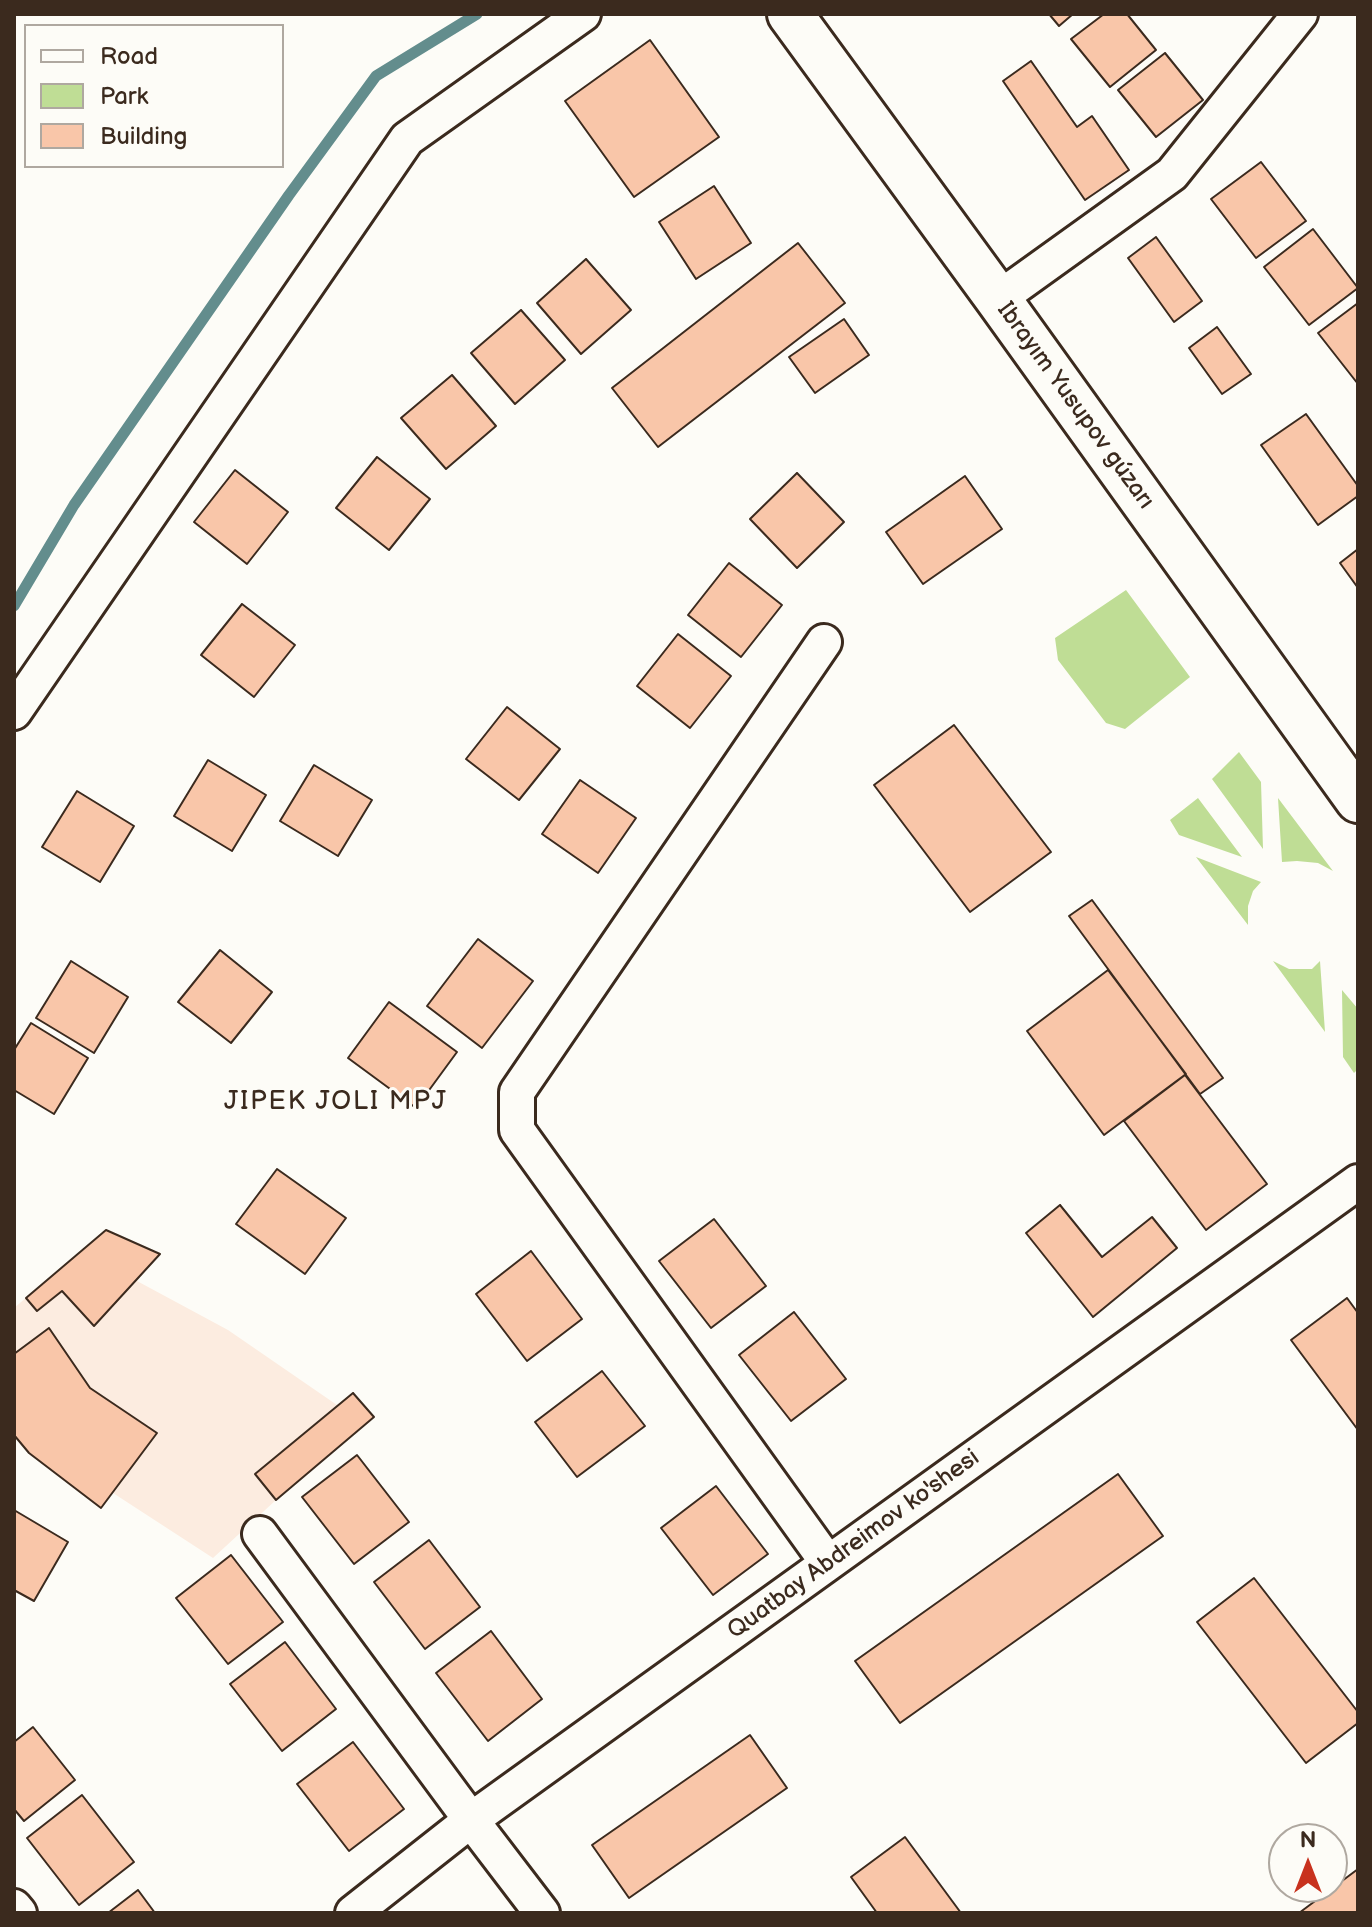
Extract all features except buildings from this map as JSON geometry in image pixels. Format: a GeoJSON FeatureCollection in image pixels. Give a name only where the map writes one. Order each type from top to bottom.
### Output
{"type":"FeatureCollection","features":[{"type":"Feature","properties":{"kind":"main road","name":"Ibrayım Yusupov gúzarı"},"geometry":{"type":"LineString","coordinates":[[790,14],[1358,800]]}},
{"type":"Feature","properties":{"kind":"street"},"geometry":{"type":"LineString","coordinates":[[14,712],[407,139],[583,14]]}},
{"type":"Feature","properties":{"kind":"street"},"geometry":{"type":"LineString","coordinates":[[998,299],[1172,174],[1300,14]]}},
{"type":"Feature","properties":{"kind":"street"},"geometry":{"type":"LineString","coordinates":[[824,642],[517,1092],[517,1130],[828,1563]]}},
{"type":"Feature","properties":{"kind":"street","name":"Quatbay Abdreimov ko'shesi"},"geometry":{"type":"LineString","coordinates":[[353,1913],[471,1820],[1358,1182]]}},
{"type":"Feature","properties":{"kind":"street"},"geometry":{"type":"LineString","coordinates":[[260,1534],[542,1913]]}},
{"type":"Feature","properties":{"kind":"street"},"geometry":{"type":"LineString","coordinates":[[14,1907],[19,1913]]}},
{"type":"Feature","properties":{"kind":"shaded area"},"geometry":{"type":"Polygon","coordinates":[[[106,1230],[160,1254],[137,1281],[228,1330],[337,1405],[353,1393],[374,1417],[213,1558],[113,1493],[101,1508],[29,1453],[14,1435],[14,1308],[106,1230]]]}},
{"type":"Feature","properties":{"kind":"green space"},"geometry":{"type":"Polygon","coordinates":[[[1126,590],[1190,677],[1125,729],[1106,723],[1058,660],[1055,638],[1126,590]]]}},
{"type":"Feature","properties":{"kind":"green space"},"geometry":{"type":"Polygon","coordinates":[[[1239,752],[1261,782],[1263,849],[1212,779],[1239,752]]]}},
{"type":"Feature","properties":{"kind":"green space"},"geometry":{"type":"Polygon","coordinates":[[[1198,798],[1242,857],[1179,835],[1170,820],[1198,798]]]}},
{"type":"Feature","properties":{"kind":"green space"},"geometry":{"type":"Polygon","coordinates":[[[1278,798],[1333,871],[1318,863],[1282,862],[1278,798]]]}},
{"type":"Feature","properties":{"kind":"green space"},"geometry":{"type":"Polygon","coordinates":[[[1196,857],[1261,882],[1253,891],[1248,906],[1248,925],[1196,857]]]}},
{"type":"Feature","properties":{"kind":"green space"},"geometry":{"type":"Polygon","coordinates":[[[1273,961],[1289,969],[1312,969],[1320,961],[1325,1032],[1273,961]]]}},
{"type":"Feature","properties":{"kind":"green space"},"geometry":{"type":"Polygon","coordinates":[[[1342,990],[1358,1009],[1358,1069],[1354,1073],[1343,1057],[1342,990]]]}},
{"type":"Feature","properties":{"kind":"waterway"},"geometry":{"type":"LineString","coordinates":[[14,606],[74,505],[289,195],[376,76],[477,14]]}},
{"type":"Feature","properties":{"kind":"district","name":"JIPEK JOLI MPJ"},"geometry":{"type":"Point","coordinates":[336,1102]}}]}
